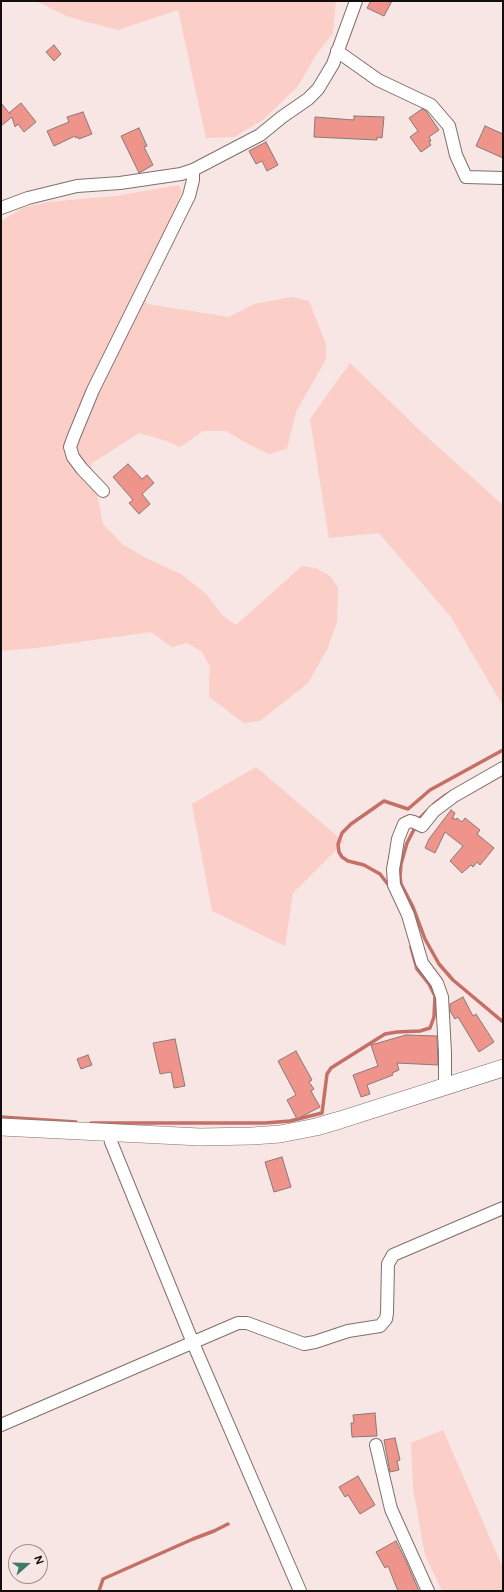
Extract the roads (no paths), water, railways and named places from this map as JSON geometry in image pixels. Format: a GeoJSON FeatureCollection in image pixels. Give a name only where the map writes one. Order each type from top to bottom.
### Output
{"type":"FeatureCollection","features":[{"type":"Feature","properties":{"kind":"street"},"geometry":{"type":"LineString","coordinates":[[1,208],[28,198],[77,186],[120,183],[173,176],[192,170],[260,135],[308,99],[324,80],[356,1]]}},
{"type":"Feature","properties":{"kind":"street"},"geometry":{"type":"LineString","coordinates":[[337,51],[378,80],[431,105],[449,126],[456,154],[466,177],[503,178]]}},
{"type":"Feature","properties":{"kind":"street"},"geometry":{"type":"LineString","coordinates":[[103,490],[82,469],[73,457],[70,447],[93,390],[189,196],[192,170]]}},
{"type":"Feature","properties":{"kind":"street"},"geometry":{"type":"LineString","coordinates":[[445,1086],[442,997],[437,984],[422,962],[408,915],[394,885],[393,869],[398,839],[404,824],[410,821],[422,826],[434,811],[454,796],[503,768]]}},
{"type":"Feature","properties":{"kind":"street"},"geometry":{"type":"LineString","coordinates":[[1,1127],[200,1137],[280,1134],[316,1127],[445,1086],[501,1073]]}},
{"type":"Feature","properties":{"kind":"street"},"geometry":{"type":"LineString","coordinates":[[109,1133],[111,1142],[193,1342],[300,1591]]}},
{"type":"Feature","properties":{"kind":"street"},"geometry":{"type":"LineString","coordinates":[[1,1425],[234,1324],[243,1322],[304,1344],[348,1331],[380,1326],[386,1319],[388,1264],[393,1255],[503,1208]]}},
{"type":"Feature","properties":{"kind":"street"},"geometry":{"type":"LineString","coordinates":[[376,1445],[391,1509],[428,1591]]}},
{"type":"Feature","properties":{"kind":"waterway"},"geometry":{"type":"LineString","coordinates":[[390,887],[380,874],[364,865],[348,861],[342,857],[339,852],[338,844],[342,833],[351,824],[384,801],[408,809],[430,790],[503,750]]}},
{"type":"Feature","properties":{"kind":"waterway"},"geometry":{"type":"LineString","coordinates":[[434,804],[450,793]]}},
{"type":"Feature","properties":{"kind":"waterway"},"geometry":{"type":"LineString","coordinates":[[427,811],[420,818],[407,843],[401,864],[401,884],[413,907],[425,939],[439,964],[453,980],[503,1022]]}},
{"type":"Feature","properties":{"kind":"waterway"},"geometry":{"type":"LineString","coordinates":[[91,1123],[265,1123],[290,1121],[322,1113],[327,1074],[331,1068],[385,1034],[420,1031],[430,1028],[434,1017],[435,996],[429,984],[417,969],[411,947]]}},
{"type":"Feature","properties":{"kind":"waterway"},"geometry":{"type":"LineString","coordinates":[[1,1117],[76,1122]]}},
{"type":"Feature","properties":{"kind":"waterway"},"geometry":{"type":"LineString","coordinates":[[99,1591],[103,1579],[228,1524]]}}]}
